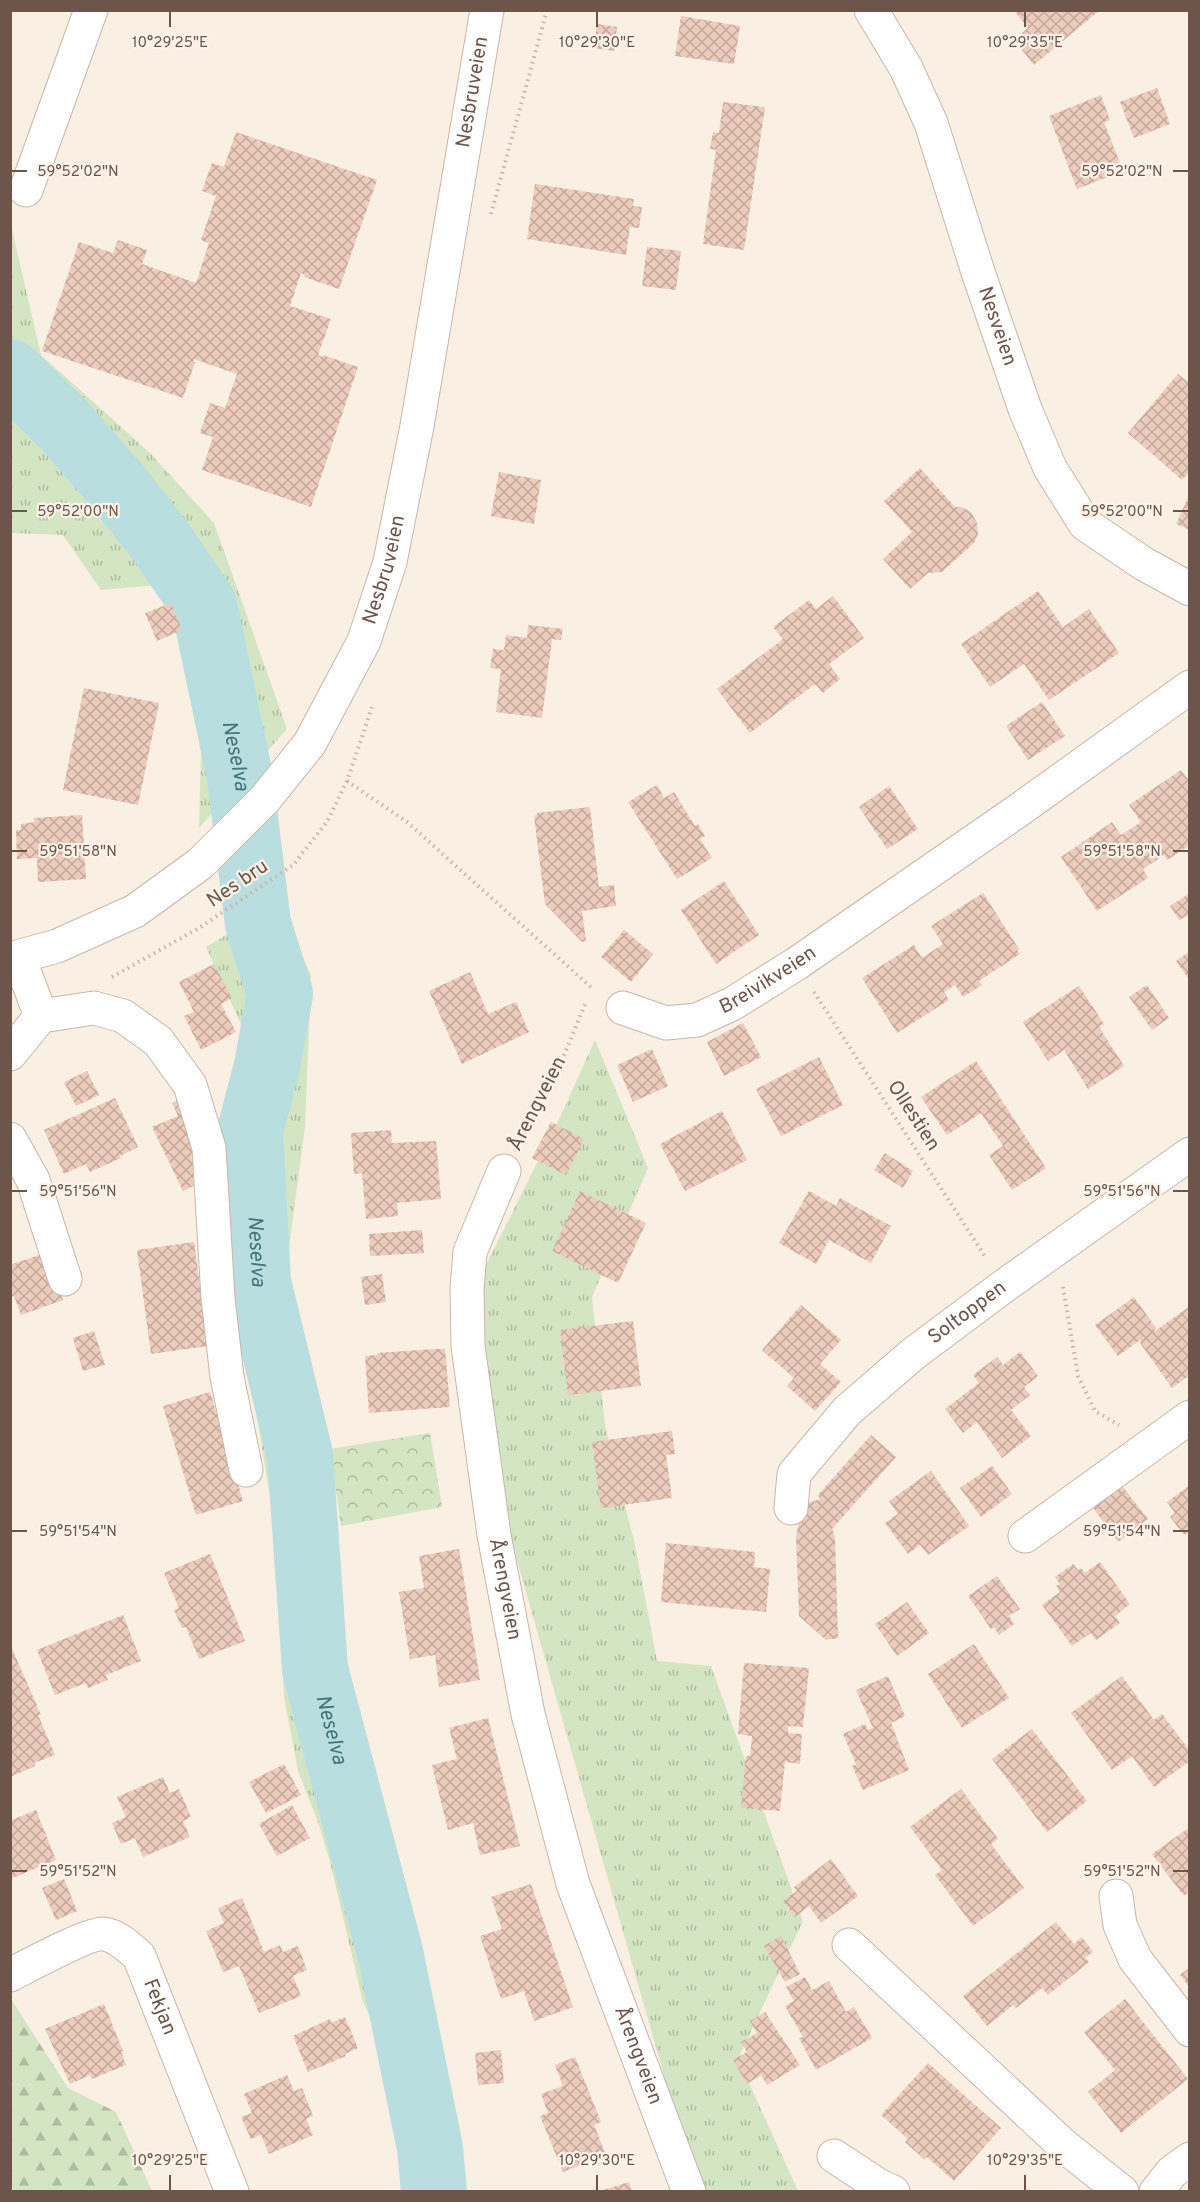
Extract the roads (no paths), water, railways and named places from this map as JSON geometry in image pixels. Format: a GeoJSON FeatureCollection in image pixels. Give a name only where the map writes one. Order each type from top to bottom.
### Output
{"type":"FeatureCollection","features":[{"type":"Feature","properties":{"kind":"street"},"geometry":{"type":"LineString","coordinates":[[26,190],[91,10]]}},
{"type":"Feature","properties":{"kind":"street","name":"Nesbruveien"},"geometry":{"type":"LineString","coordinates":[[15,959],[57,946],[135,910],[201,863],[265,799],[310,743],[364,641],[390,562],[417,426],[487,10]]}},
{"type":"Feature","properties":{"kind":"street","name":"Nesveien"},"geometry":{"type":"LineString","coordinates":[[871,10],[906,68],[931,123],[978,272],[1025,409],[1050,468],[1085,524],[1144,564],[1190,589]]}},
{"type":"Feature","properties":{"kind":"street","name":"Breivikveien"},"geometry":{"type":"LineString","coordinates":[[623,1008],[666,1023],[697,1020],[732,1004],[796,964],[1019,810],[1190,687]]}},
{"type":"Feature","properties":{"kind":"street"},"geometry":{"type":"LineString","coordinates":[[15,959],[41,1016]]}},
{"type":"Feature","properties":{"kind":"street"},"geometry":{"type":"LineString","coordinates":[[10,1054],[41,1016],[94,1008],[123,1016],[158,1041],[190,1085],[209,1148],[218,1298],[227,1377],[246,1470]]}},
{"type":"Feature","properties":{"kind":"street"},"geometry":{"type":"LineString","coordinates":[[10,1139],[33,1180],[66,1279]]}},
{"type":"Feature","properties":{"kind":"street","name":"Soltoppen"},"geometry":{"type":"LineString","coordinates":[[792,1509],[794,1474],[847,1411],[913,1354],[1189,1154]]}},
{"type":"Feature","properties":{"kind":"street","name":"Årengveien"},"geometry":{"type":"LineString","coordinates":[[504,1171],[470,1252],[467,1289],[468,1346],[494,1535],[528,1714],[573,1884],[688,2192]]}},
{"type":"Feature","properties":{"kind":"street"},"geometry":{"type":"LineString","coordinates":[[1025,1536],[1190,1417]]}},
{"type":"Feature","properties":{"kind":"street"},"geometry":{"type":"LineString","coordinates":[[1116,1896],[1120,1925],[1135,1959],[1190,2030]]}},
{"type":"Feature","properties":{"kind":"street","name":"Fekjan"},"geometry":{"type":"LineString","coordinates":[[10,1975],[101,1933],[116,1938],[139,1956],[232,2192]]}},
{"type":"Feature","properties":{"kind":"street"},"geometry":{"type":"LineString","coordinates":[[849,1946],[1063,2145],[1122,2192]]}},
{"type":"Feature","properties":{"kind":"street"},"geometry":{"type":"LineString","coordinates":[[834,2156],[878,2185],[893,2192]]}},
{"type":"Feature","properties":{"kind":"street"},"geometry":{"type":"LineString","coordinates":[[1156,2192],[1173,2172],[1190,2159]]}},
{"type":"Feature","properties":{"kind":"waterway","name":"Neselva"},"geometry":{"type":"LineString","coordinates":[[10,372],[65,426],[117,486],[159,539],[204,605],[240,777],[258,924],[280,994],[267,1066],[250,1131],[258,1282],[300,1455],[315,1669],[390,1952],[430,2148],[434,2192]]}}]}
